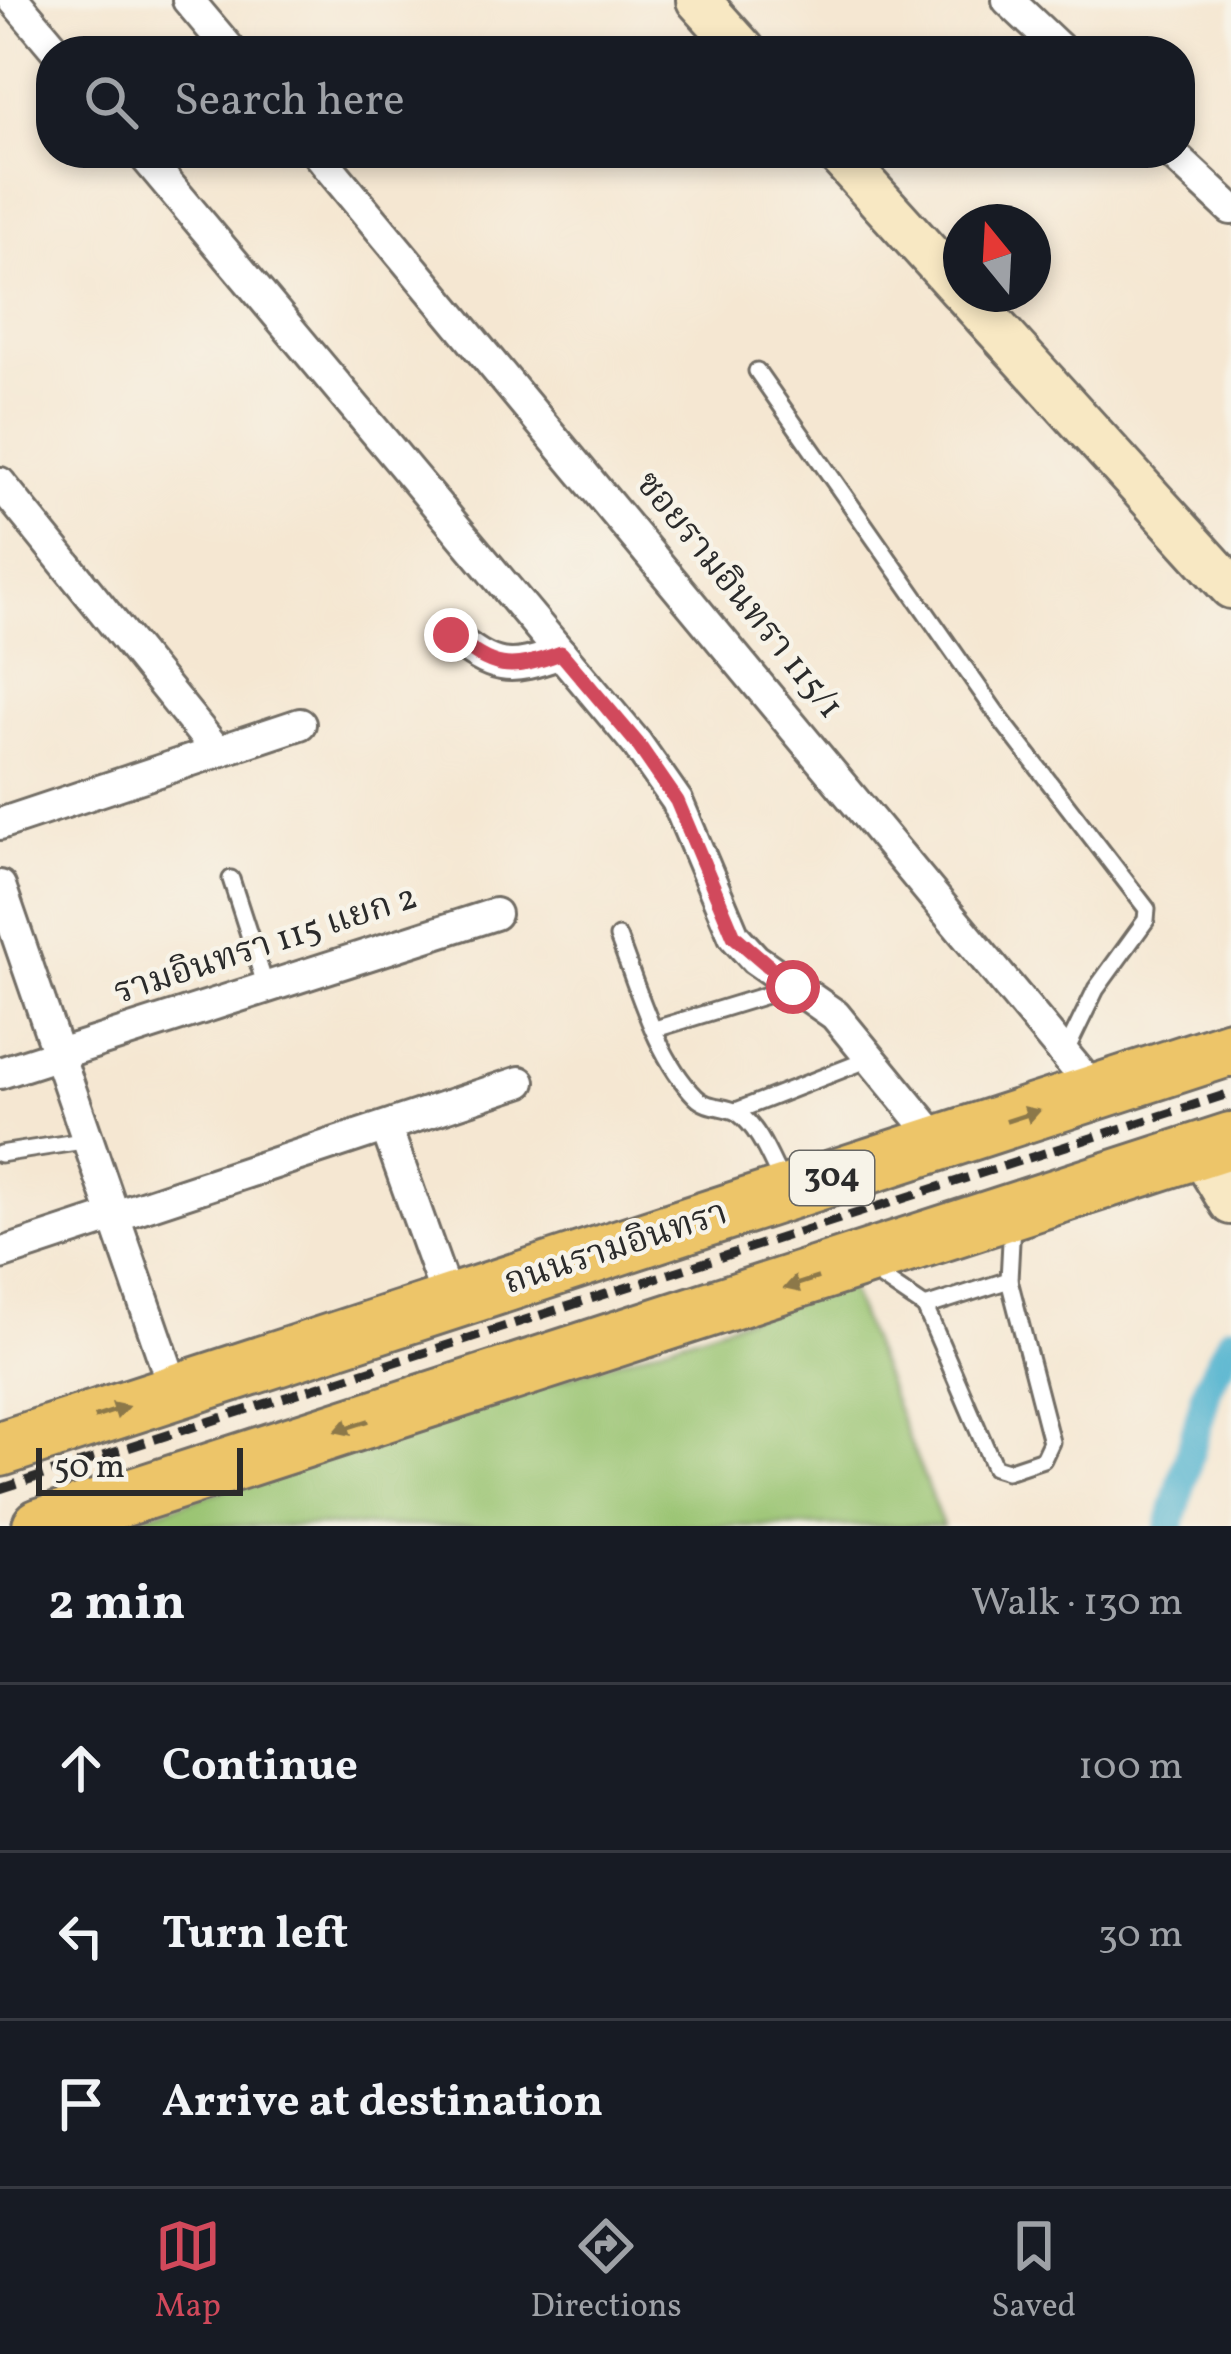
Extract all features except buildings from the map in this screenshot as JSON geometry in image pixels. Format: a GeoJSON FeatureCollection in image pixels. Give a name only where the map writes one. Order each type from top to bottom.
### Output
{"type":"FeatureCollection","features":[{"type":"Feature","properties":{"kind":"highway","name":"ถนนรามอินทรา"},"geometry":{"type":"LineString","coordinates":[[0,1449],[940,1143],[1081,1071],[1231,1048]]}},
{"type":"Feature","properties":{"kind":"highway","name":"304"},"geometry":{"type":"LineString","coordinates":[[40,1526],[862,1264],[1215,1145]]}},
{"type":"Feature","properties":{"kind":"highway"},"geometry":{"type":"LineString","coordinates":[[453,1302],[484,1383]]}},
{"type":"Feature","properties":{"kind":"street"},"geometry":{"type":"LineString","coordinates":[[188,0],[218,36]]}},
{"type":"Feature","properties":{"kind":"street"},"geometry":{"type":"LineString","coordinates":[[1008,0],[1046,36]]}},
{"type":"Feature","properties":{"kind":"street"},"geometry":{"type":"LineString","coordinates":[[701,1],[731,36]]}},
{"type":"Feature","properties":{"kind":"street"},"geometry":{"type":"LineString","coordinates":[[13,14],[39,36]]}},
{"type":"Feature","properties":{"kind":"street"},"geometry":{"type":"LineString","coordinates":[[155,168],[637,743],[677,801],[734,936],[793,987],[819,1001],[940,1143]]}},
{"type":"Feature","properties":{"kind":"street","name":"ซอยรามอินทรา 115/1"},"geometry":{"type":"LineString","coordinates":[[329,168],[1081,1071]]}},
{"type":"Feature","properties":{"kind":"street"},"geometry":{"type":"LineString","coordinates":[[851,168],[943,270]]}},
{"type":"Feature","properties":{"kind":"street"},"geometry":{"type":"LineString","coordinates":[[1187,168],[1231,209]]}},
{"type":"Feature","properties":{"kind":"street"},"geometry":{"type":"LineString","coordinates":[[981,312],[1231,587]]}},
{"type":"Feature","properties":{"kind":"street"},"geometry":{"type":"LineString","coordinates":[[0,483],[216,750]]}},
{"type":"Feature","properties":{"kind":"street"},"geometry":{"type":"LineString","coordinates":[[0,535],[26,514]]}},
{"type":"Feature","properties":{"kind":"street"},"geometry":{"type":"LineString","coordinates":[[451,635],[484,662],[508,667],[561,653]]}},
{"type":"Feature","properties":{"kind":"street"},"geometry":{"type":"LineString","coordinates":[[0,824],[300,724]]}},
{"type":"Feature","properties":{"kind":"street"},"geometry":{"type":"LineString","coordinates":[[0,886],[175,1391]]}},
{"type":"Feature","properties":{"kind":"street","name":"รามอินทรา 115 แยก 2"},"geometry":{"type":"LineString","coordinates":[[0,1073],[495,914]]}},
{"type":"Feature","properties":{"kind":"street"},"geometry":{"type":"LineString","coordinates":[[0,1254],[387,1130],[520,1082]]}},
{"type":"Feature","properties":{"kind":"street"},"geometry":{"type":"LineString","coordinates":[[387,1130],[453,1302]]}},
{"type":"Feature","properties":{"kind":"street"},"geometry":{"type":"LineString","coordinates":[[1215,1145],[1231,1203]]}},
{"type":"Feature","properties":{"kind":"lane"},"geometry":{"type":"LineString","coordinates":[[757,370],[1002,722],[1147,909],[1146,920],[1079,1019],[1081,1071]]}},
{"type":"Feature","properties":{"kind":"lane"},"geometry":{"type":"LineString","coordinates":[[231,879],[266,987]]}},
{"type":"Feature","properties":{"kind":"lane"},"geometry":{"type":"LineString","coordinates":[[618,938],[655,1029],[697,1098],[736,1111],[755,1132],[787,1192]]}},
{"type":"Feature","properties":{"kind":"lane"},"geometry":{"type":"LineString","coordinates":[[655,1029],[793,987]]}},
{"type":"Feature","properties":{"kind":"lane"},"geometry":{"type":"LineString","coordinates":[[736,1111],[872,1058]]}},
{"type":"Feature","properties":{"kind":"lane"},"geometry":{"type":"LineString","coordinates":[[0,1154],[89,1140]]}},
{"type":"Feature","properties":{"kind":"lane"},"geometry":{"type":"LineString","coordinates":[[862,1264],[925,1307],[988,1460],[1007,1471],[1043,1459],[1051,1442],[1009,1280],[1013,1215]]}},
{"type":"Feature","properties":{"kind":"lane"},"geometry":{"type":"LineString","coordinates":[[925,1307],[1009,1280]]}},
{"type":"Feature","properties":{"kind":"green space"},"geometry":{"type":"Polygon","coordinates":[[[848,1285],[943,1526],[113,1526],[848,1285]]]}},
{"type":"Feature","properties":{"kind":"waterway"},"geometry":{"type":"LineString","coordinates":[[1170,1526],[1209,1383],[1231,1339]]}},
{"type":"Feature","properties":{"kind":"railway"},"geometry":{"type":"LineString","coordinates":[[0,1489],[1231,1093]]}},
{"type":"Feature","properties":{"kind":"route"},"geometry":{"type":"LineString","coordinates":[[451,635],[484,662],[508,667],[561,653],[637,743],[677,801],[734,936],[755,959],[793,987]]}}]}
